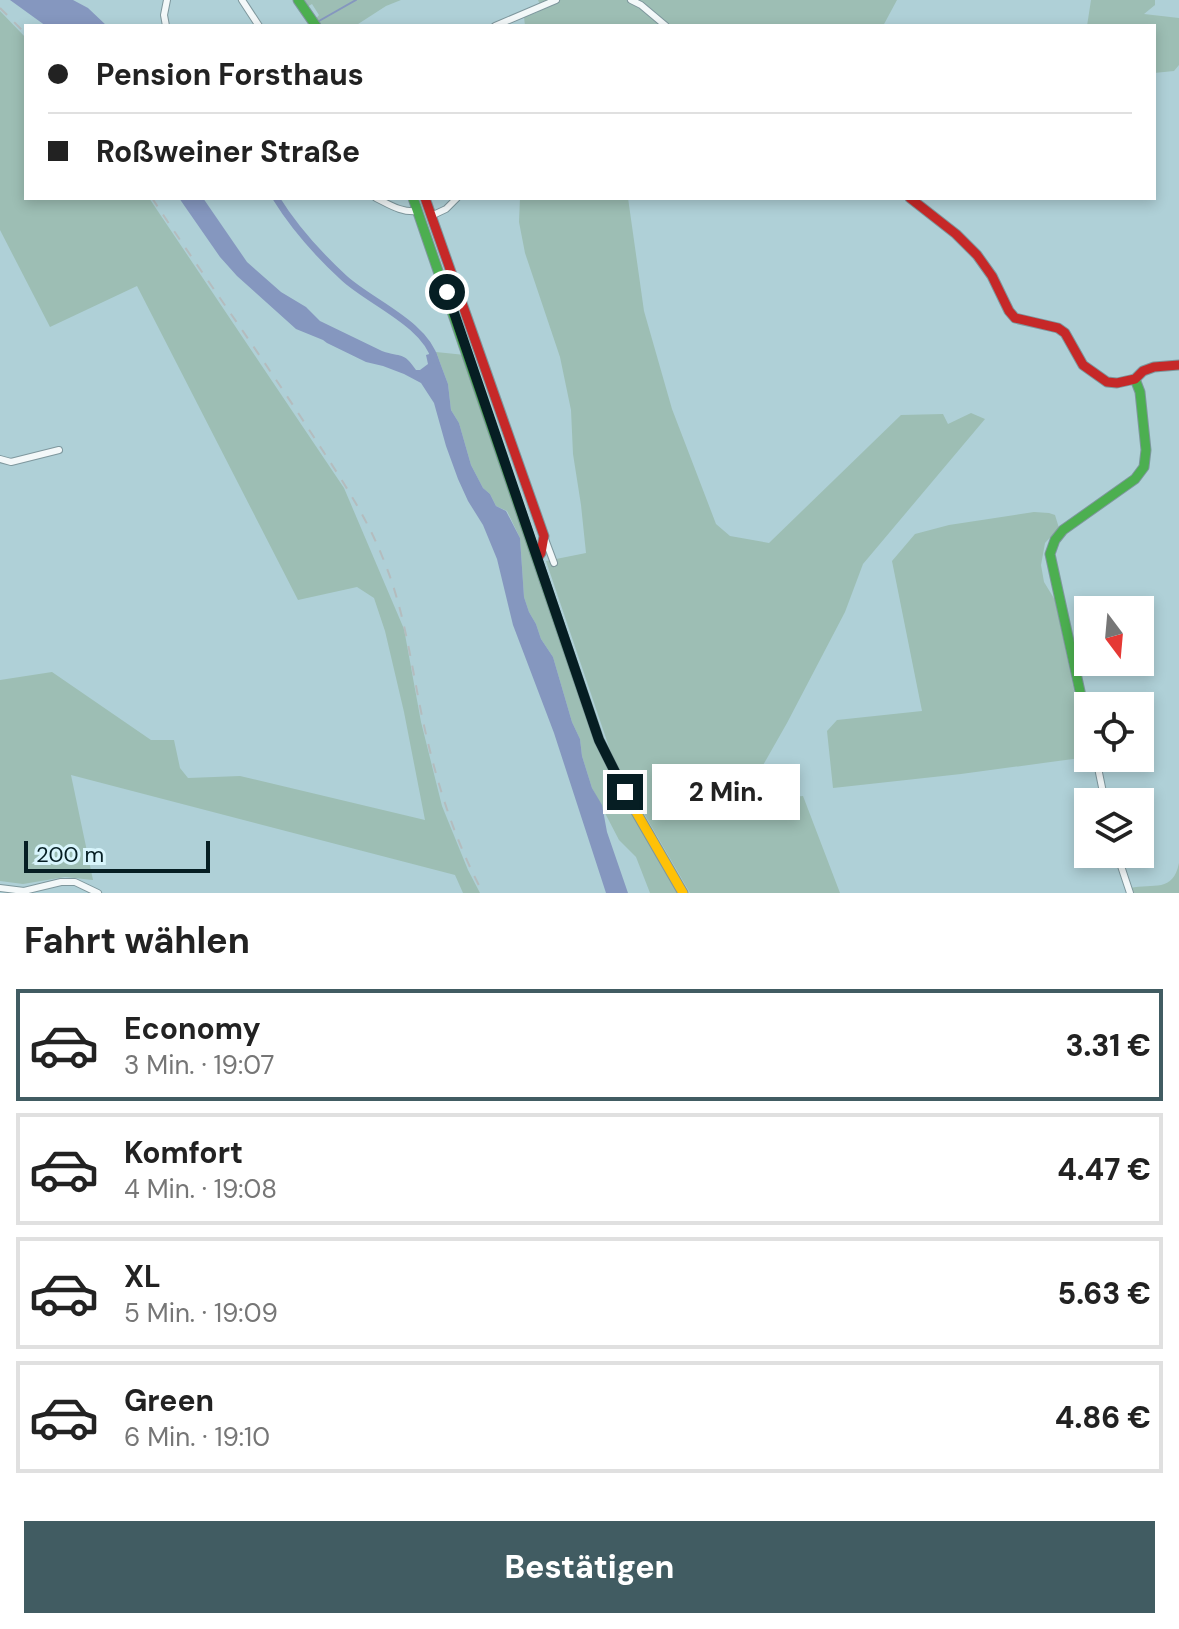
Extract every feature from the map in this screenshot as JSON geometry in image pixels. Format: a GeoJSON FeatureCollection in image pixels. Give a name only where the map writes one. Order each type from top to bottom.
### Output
{"type":"FeatureCollection","features":[{"type":"Feature","properties":{"kind":"street"},"geometry":{"type":"LineString","coordinates":[[166,24],[167,0]]}},
{"type":"Feature","properties":{"kind":"street"},"geometry":{"type":"LineString","coordinates":[[242,0],[258,24]]}},
{"type":"Feature","properties":{"kind":"street"},"geometry":{"type":"LineString","coordinates":[[298,0],[315,24]]}},
{"type":"Feature","properties":{"kind":"street"},"geometry":{"type":"LineString","coordinates":[[500,24],[556,0]]}},
{"type":"Feature","properties":{"kind":"street"},"geometry":{"type":"LineString","coordinates":[[631,0],[664,24]]}},
{"type":"Feature","properties":{"kind":"street"},"geometry":{"type":"LineString","coordinates":[[380,200],[420,215],[433,215],[455,200]]}},
{"type":"Feature","properties":{"kind":"street"},"geometry":{"type":"LineString","coordinates":[[414,200],[605,754],[683,893]]}},
{"type":"Feature","properties":{"kind":"street"},"geometry":{"type":"LineString","coordinates":[[426,200],[554,563]]}},
{"type":"Feature","properties":{"kind":"street"},"geometry":{"type":"LineString","coordinates":[[913,200],[977,255],[1015,318],[1058,328],[1065,333],[1083,365],[1107,382],[1135,379],[1145,368],[1179,365]]}},
{"type":"Feature","properties":{"kind":"street"},"geometry":{"type":"LineString","coordinates":[[438,269],[450,265]]}},
{"type":"Feature","properties":{"kind":"street"},"geometry":{"type":"LineString","coordinates":[[460,332],[472,328]]}},
{"type":"Feature","properties":{"kind":"street"},"geometry":{"type":"LineString","coordinates":[[1080,692],[1050,558],[1051,547],[1058,535],[1135,479],[1144,467],[1146,450],[1140,392],[1135,379]]}},
{"type":"Feature","properties":{"kind":"street"},"geometry":{"type":"LineString","coordinates":[[0,459],[11,462],[59,450]]}},
{"type":"Feature","properties":{"kind":"street"},"geometry":{"type":"LineString","coordinates":[[538,557],[544,536]]}},
{"type":"Feature","properties":{"kind":"street"},"geometry":{"type":"LineString","coordinates":[[1122,868],[1130,893]]}},
{"type":"Feature","properties":{"kind":"street"},"geometry":{"type":"LineString","coordinates":[[0,888],[24,891],[61,882],[75,882],[98,893]]}},
{"type":"Feature","properties":{"kind":"green space"},"geometry":{"type":"Polygon","coordinates":[[[302,0],[401,0],[358,24],[318,24],[315,20],[319,15],[312,4],[307,7],[302,0]]]}},
{"type":"Feature","properties":{"kind":"green space"},"geometry":{"type":"Polygon","coordinates":[[[538,0],[897,0],[884,24],[525,24],[524,17],[538,12],[538,0]]]}},
{"type":"Feature","properties":{"kind":"green space"},"geometry":{"type":"Polygon","coordinates":[[[1091,0],[1155,0],[1155,5],[1144,14],[1179,18],[1179,65],[1174,71],[1156,73],[1156,24],[1087,24],[1091,0]]]}},
{"type":"Feature","properties":{"kind":"green space"},"geometry":{"type":"Polygon","coordinates":[[[0,11],[24,36],[24,200],[150,200],[344,488],[404,629],[421,722],[442,806],[480,893],[463,893],[455,875],[71,775],[93,880],[65,877],[23,884],[0,881],[0,680],[52,672],[151,740],[174,740],[180,768],[188,778],[240,776],[425,820],[404,712],[374,598],[357,587],[298,600],[137,286],[50,327],[0,230],[0,11]]]}},
{"type":"Feature","properties":{"kind":"green space"},"geometry":{"type":"Polygon","coordinates":[[[520,200],[628,200],[644,311],[672,409],[716,524],[730,536],[769,543],[901,415],[943,414],[948,424],[971,413],[985,419],[863,564],[845,612],[762,767],[770,799],[803,796],[840,893],[690,893],[621,774],[610,750],[546,561],[586,553],[573,454],[571,410],[560,357],[525,253],[519,222],[520,200]]]}},
{"type":"Feature","properties":{"kind":"green space"},"geometry":{"type":"Polygon","coordinates":[[[436,352],[465,355],[602,754],[680,893],[650,893],[636,857],[619,840],[592,788],[580,739],[553,657],[541,639],[524,597],[520,538],[507,511],[496,506],[471,465],[459,423],[451,410],[448,384],[436,352]]]}},
{"type":"Feature","properties":{"kind":"green space"},"geometry":{"type":"Polygon","coordinates":[[[1034,512],[1055,515],[1059,528],[1045,543],[1041,565],[1044,582],[1055,600],[1074,692],[1074,759],[833,788],[827,731],[837,720],[922,711],[892,561],[915,534],[949,525],[1034,512]]]}},
{"type":"Feature","properties":{"kind":"green space"},"geometry":{"type":"Polygon","coordinates":[[[1179,863],[1179,893],[1132,893],[1130,888],[1167,883],[1179,863]]]}},
{"type":"Feature","properties":{"kind":"water"},"geometry":{"type":"Polygon","coordinates":[[[10,0],[73,0],[88,8],[105,24],[43,24],[10,0]]]}},
{"type":"Feature","properties":{"kind":"water"},"geometry":{"type":"Polygon","coordinates":[[[180,200],[204,200],[247,262],[320,321],[382,351],[405,357],[416,370],[428,364],[426,355],[436,352],[448,384],[451,410],[459,423],[471,465],[496,506],[506,511],[520,538],[524,597],[541,639],[553,657],[580,739],[592,788],[602,805],[607,832],[628,893],[606,893],[554,733],[513,625],[497,559],[458,479],[434,403],[421,383],[366,362],[296,329],[220,257],[180,200]]]}},
{"type":"Feature","properties":{"kind":"waterway"},"geometry":{"type":"LineString","coordinates":[[319,21],[356,0]]}},
{"type":"Feature","properties":{"kind":"waterway"},"geometry":{"type":"LineString","coordinates":[[277,200],[325,260],[355,287],[421,335],[435,360]]}},
{"type":"Feature","properties":{"kind":"railway"},"geometry":{"type":"LineString","coordinates":[[0,8],[24,32]]}},
{"type":"Feature","properties":{"kind":"railway"},"geometry":{"type":"LineString","coordinates":[[153,200],[306,425],[366,522],[390,576],[402,617],[440,788],[463,852],[483,893]]}},
{"type":"Feature","properties":{"kind":"traffic: fast"},"geometry":{"type":"LineString","coordinates":[[298,0],[315,24]]}},
{"type":"Feature","properties":{"kind":"traffic: fast"},"geometry":{"type":"LineString","coordinates":[[414,200],[599,740],[628,798]]}},
{"type":"Feature","properties":{"kind":"traffic: fast"},"geometry":{"type":"LineString","coordinates":[[1080,692],[1050,554],[1063,530],[1135,479],[1144,467],[1146,450],[1140,392],[1135,379]]}},
{"type":"Feature","properties":{"kind":"traffic: slow"},"geometry":{"type":"LineString","coordinates":[[628,798],[683,893]]}},
{"type":"Feature","properties":{"kind":"traffic: jam"},"geometry":{"type":"LineString","coordinates":[[426,200],[544,536],[538,557]]}},
{"type":"Feature","properties":{"kind":"traffic: jam"},"geometry":{"type":"LineString","coordinates":[[913,200],[977,255],[1015,318],[1058,328],[1065,333],[1083,365],[1107,382],[1135,379],[1143,371],[1154,367],[1179,365]]}},
{"type":"Feature","properties":{"kind":"route"},"geometry":{"type":"LineString","coordinates":[[447,292],[599,740],[625,792]]}}]}
